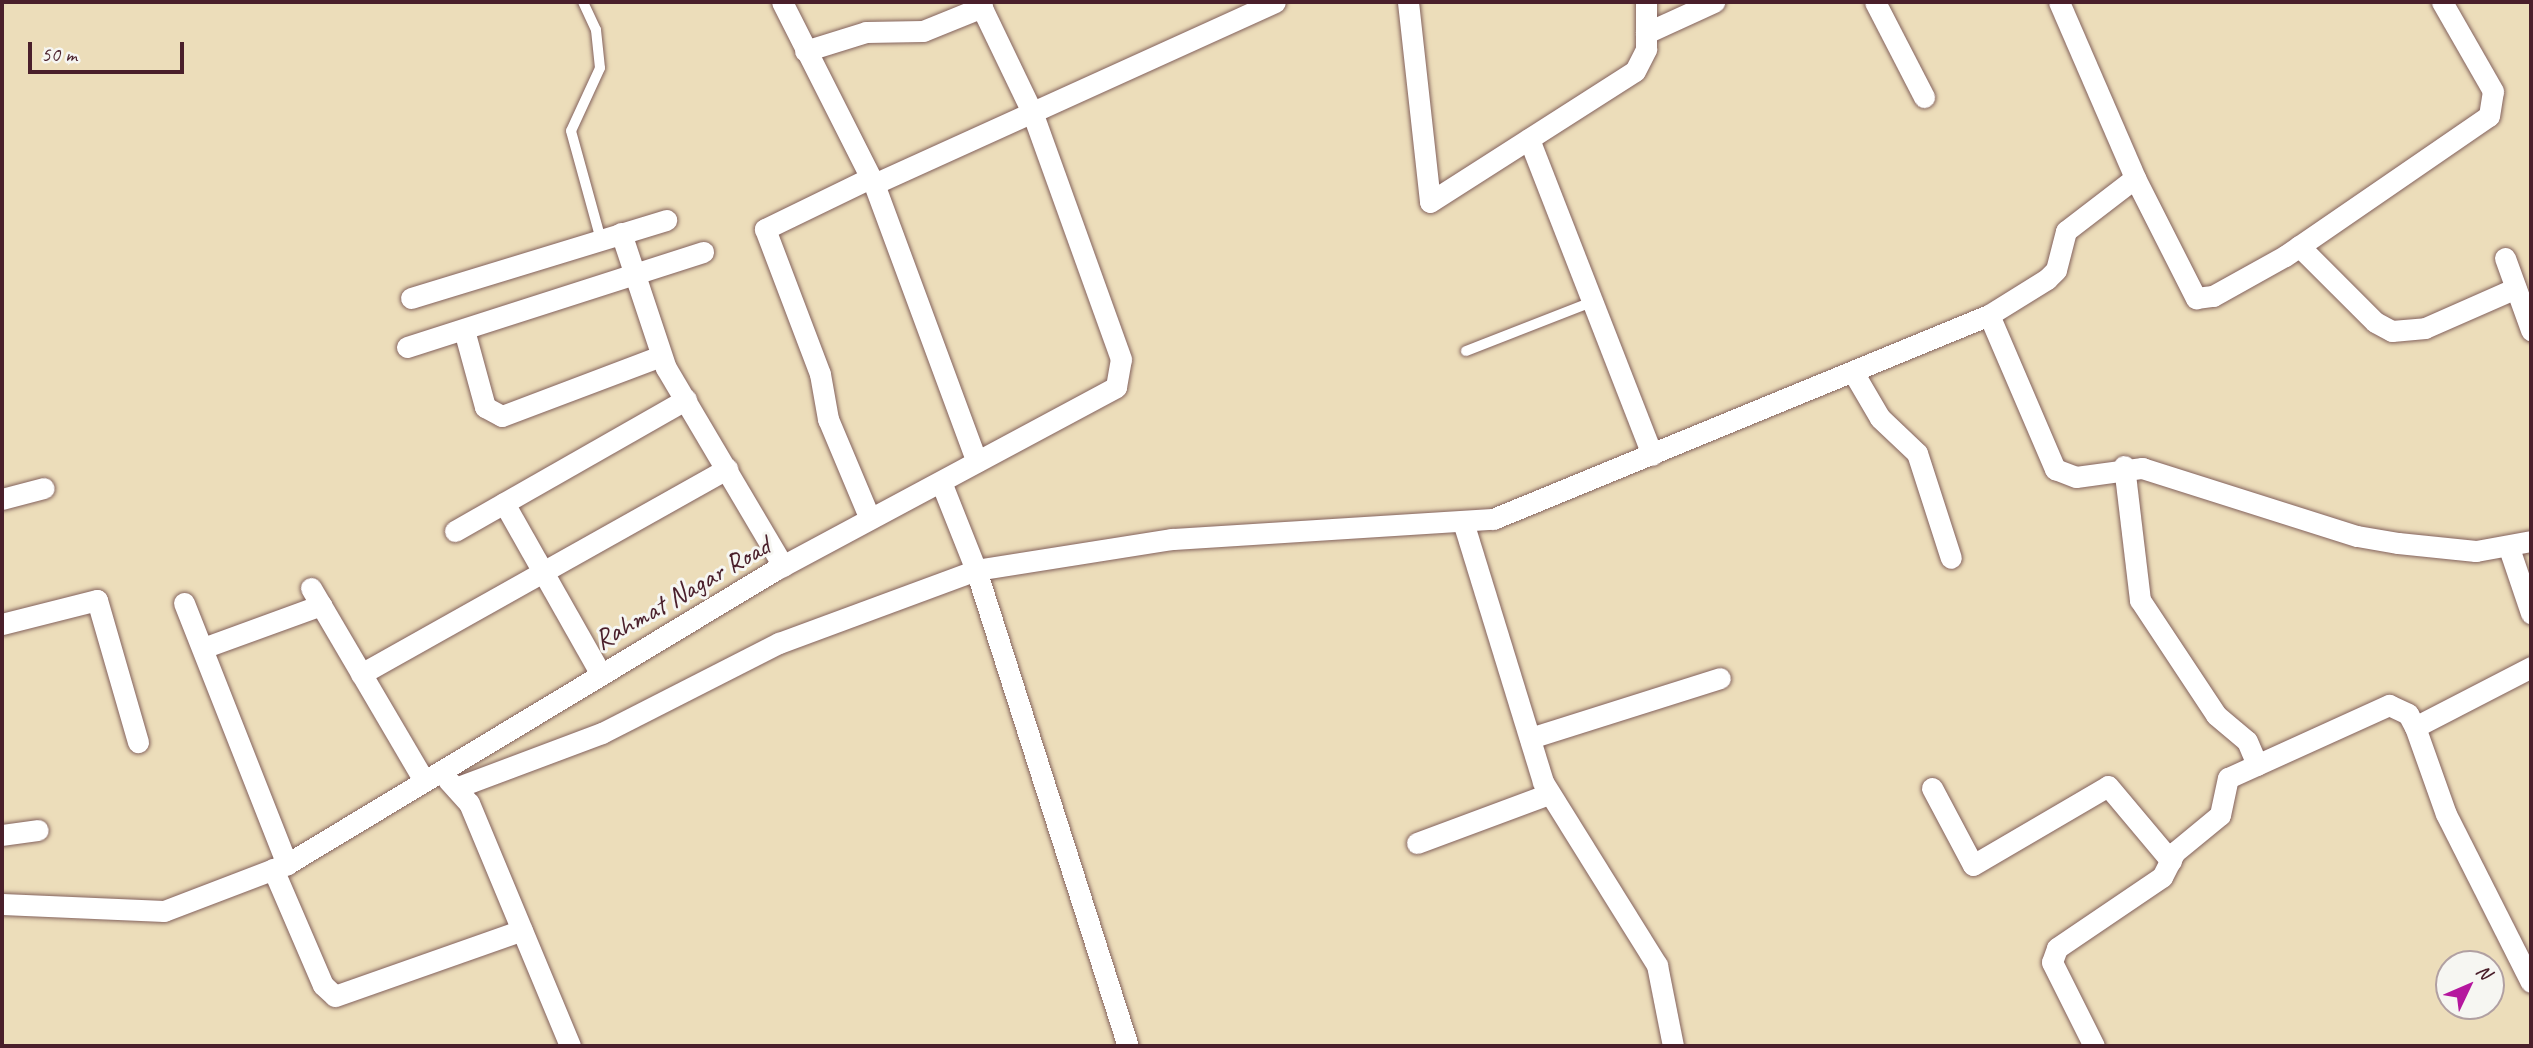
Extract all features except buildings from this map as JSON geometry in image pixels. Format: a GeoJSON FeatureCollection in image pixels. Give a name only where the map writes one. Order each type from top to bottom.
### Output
{"type":"FeatureCollection","features":[{"type":"Feature","properties":{"kind":"street"},"geometry":{"type":"LineString","coordinates":[[782,2],[872,181],[977,463]]}},
{"type":"Feature","properties":{"kind":"street"},"geometry":{"type":"LineString","coordinates":[[870,519],[828,419],[820,374],[765,229],[1275,2]]}},
{"type":"Feature","properties":{"kind":"street"},"geometry":{"type":"LineString","coordinates":[[1408,2],[1430,202],[1635,71],[1645,57],[1646,2]]}},
{"type":"Feature","properties":{"kind":"street"},"geometry":{"type":"LineString","coordinates":[[1646,33],[1714,2]]}},
{"type":"Feature","properties":{"kind":"street"},"geometry":{"type":"LineString","coordinates":[[1875,2],[1924,97]]}},
{"type":"Feature","properties":{"kind":"street"},"geometry":{"type":"LineString","coordinates":[[2059,2],[2135,178],[2196,298],[2213,296],[2299,246],[2489,116],[2493,91],[2442,2]]}},
{"type":"Feature","properties":{"kind":"street"},"geometry":{"type":"LineString","coordinates":[[805,51],[866,32],[923,31],[981,5],[1032,112]]}},
{"type":"Feature","properties":{"kind":"street","name":"Rahmat Nagar Road"},"geometry":{"type":"LineString","coordinates":[[2,904],[164,911],[280,867],[429,775],[783,566],[1103,396],[1122,379],[1032,112]]}},
{"type":"Feature","properties":{"kind":"street"},"geometry":{"type":"LineString","coordinates":[[1529,139],[1652,455]]}},
{"type":"Feature","properties":{"kind":"street"},"geometry":{"type":"LineString","coordinates":[[203,648],[316,596],[361,674],[429,775],[458,787],[592,737],[779,643],[976,570],[1172,539],[1464,524],[1493,519],[1989,315],[2047,279],[2056,270],[2066,231],[2135,178]]}},
{"type":"Feature","properties":{"kind":"street"},"geometry":{"type":"LineString","coordinates":[[411,298],[666,219]]}},
{"type":"Feature","properties":{"kind":"street"},"geometry":{"type":"LineString","coordinates":[[611,236],[636,278],[661,356],[783,566]]}},
{"type":"Feature","properties":{"kind":"street"},"geometry":{"type":"LineString","coordinates":[[2299,246],[2375,323],[2392,331],[2425,328],[2516,288]]}},
{"type":"Feature","properties":{"kind":"street"},"geometry":{"type":"LineString","coordinates":[[407,347],[636,278],[703,252]]}},
{"type":"Feature","properties":{"kind":"street"},"geometry":{"type":"LineString","coordinates":[[2505,258],[2531,330]]}},
{"type":"Feature","properties":{"kind":"street"},"geometry":{"type":"LineString","coordinates":[[1989,315],[2055,469],[2076,477],[2124,466],[2179,477],[2357,536],[2476,551],[2509,548],[2531,541]]}},
{"type":"Feature","properties":{"kind":"street"},"geometry":{"type":"LineString","coordinates":[[464,330],[485,407],[502,416],[661,356]]}},
{"type":"Feature","properties":{"kind":"street"},"geometry":{"type":"LineString","coordinates":[[1853,372],[1881,418],[1917,453],[1951,558]]}},
{"type":"Feature","properties":{"kind":"street"},"geometry":{"type":"LineString","coordinates":[[455,531],[686,398]]}},
{"type":"Feature","properties":{"kind":"street"},"geometry":{"type":"LineString","coordinates":[[2124,466],[2140,600],[2216,715],[2247,741],[2257,765]]}},
{"type":"Feature","properties":{"kind":"street"},"geometry":{"type":"LineString","coordinates":[[361,674],[727,469]]}},
{"type":"Feature","properties":{"kind":"street"},"geometry":{"type":"LineString","coordinates":[[941,482],[976,570],[1128,1046]]}},
{"type":"Feature","properties":{"kind":"street"},"geometry":{"type":"LineString","coordinates":[[2,499],[44,488]]}},
{"type":"Feature","properties":{"kind":"street"},"geometry":{"type":"LineString","coordinates":[[504,503],[547,570],[600,673]]}},
{"type":"Feature","properties":{"kind":"street"},"geometry":{"type":"LineString","coordinates":[[1464,524],[1549,794],[1657,965],[1673,1046]]}},
{"type":"Feature","properties":{"kind":"street"},"geometry":{"type":"LineString","coordinates":[[2509,548],[2531,613]]}},
{"type":"Feature","properties":{"kind":"street"},"geometry":{"type":"LineString","coordinates":[[2,624],[97,600],[138,742]]}},
{"type":"Feature","properties":{"kind":"street"},"geometry":{"type":"LineString","coordinates":[[184,603],[203,648],[323,985],[335,996],[522,930]]}},
{"type":"Feature","properties":{"kind":"street"},"geometry":{"type":"LineString","coordinates":[[2415,727],[2531,667]]}},
{"type":"Feature","properties":{"kind":"street"},"geometry":{"type":"LineString","coordinates":[[1530,738],[1720,678]]}},
{"type":"Feature","properties":{"kind":"street"},"geometry":{"type":"LineString","coordinates":[[2094,1046],[2074,995],[2055,968],[2054,953],[2162,877],[2171,861],[2220,815],[2228,778],[2379,708],[2399,708],[2415,727],[2446,814],[2531,982]]}},
{"type":"Feature","properties":{"kind":"street"},"geometry":{"type":"LineString","coordinates":[[1932,788],[1973,865],[2108,786],[2171,861]]}},
{"type":"Feature","properties":{"kind":"street"},"geometry":{"type":"LineString","coordinates":[[458,787],[570,1046]]}},
{"type":"Feature","properties":{"kind":"street"},"geometry":{"type":"LineString","coordinates":[[1417,843],[1549,794]]}},
{"type":"Feature","properties":{"kind":"street"},"geometry":{"type":"LineString","coordinates":[[2,835],[38,830]]}},
{"type":"Feature","properties":{"kind":"lane"},"geometry":{"type":"LineString","coordinates":[[583,2],[596,30],[600,68],[571,131],[611,236]]}},
{"type":"Feature","properties":{"kind":"lane"},"geometry":{"type":"LineString","coordinates":[[1466,351],[1592,302]]}}]}
